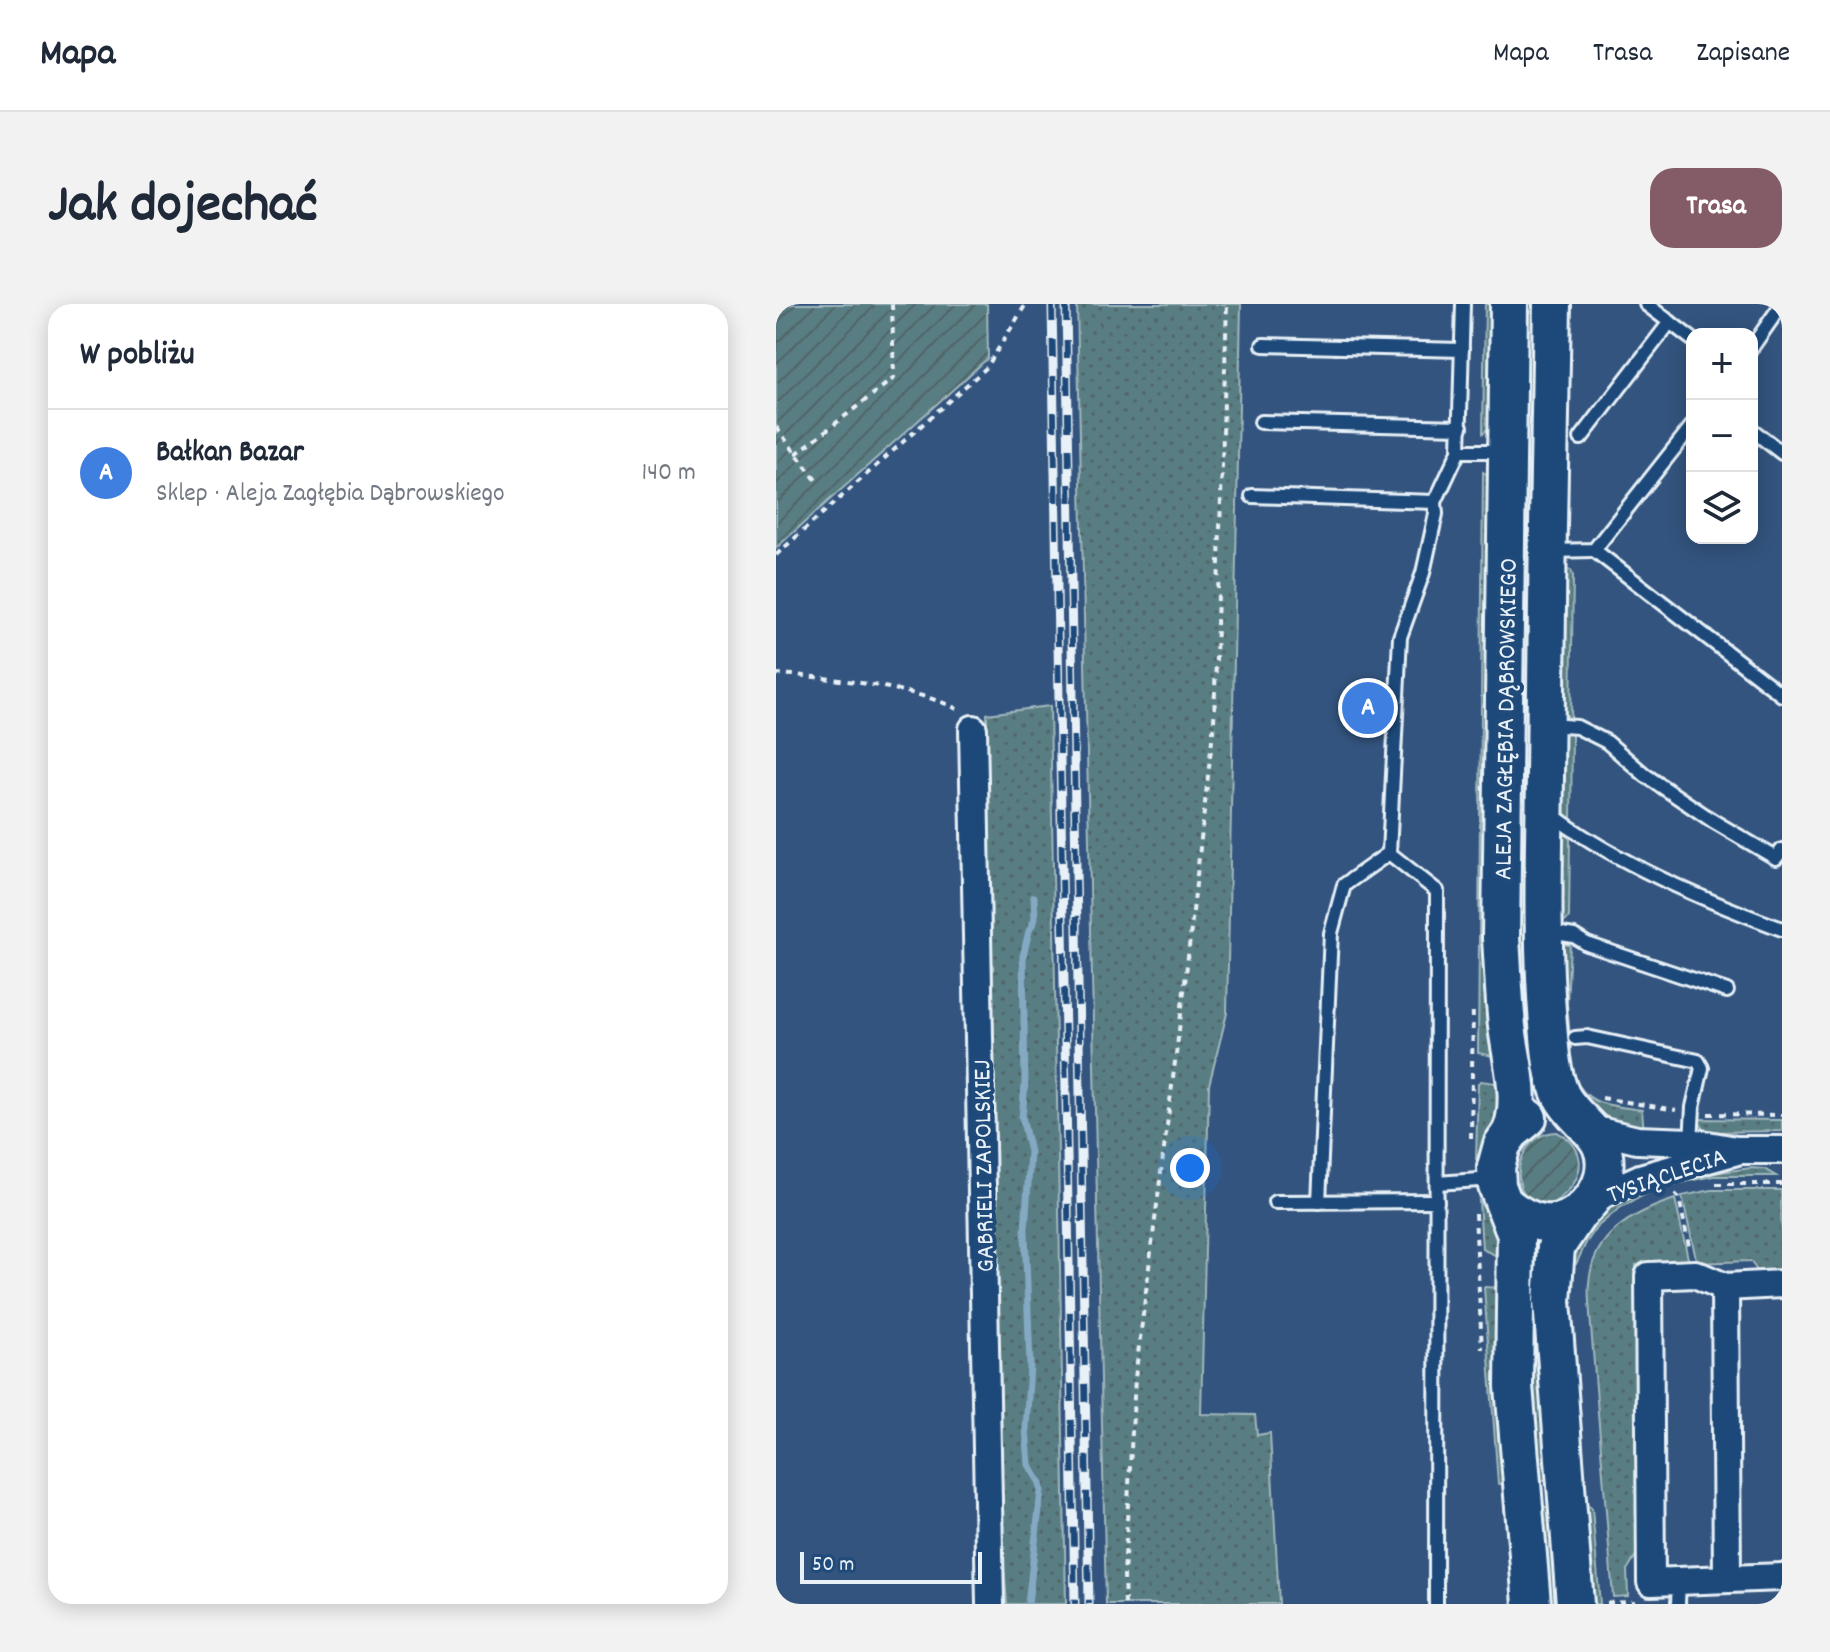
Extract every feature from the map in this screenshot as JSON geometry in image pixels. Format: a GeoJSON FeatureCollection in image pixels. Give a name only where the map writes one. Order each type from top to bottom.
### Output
{"type":"FeatureCollection","features":[{"type":"Feature","properties":{"kind":"street","name":"ALEJA ZAGŁĘBIA DĄBROWSKIEGO"},"geometry":{"type":"LineString","coordinates":[[1509,304],[1501,938],[1516,1092],[1517,1113],[1511,1132]]}},
{"type":"Feature","properties":{"kind":"street","name":"ALEJA ZAGŁĘBIA DĄBROWSKIEGO"},"geometry":{"type":"LineString","coordinates":[[1552,304],[1544,932],[1551,1062],[1563,1099],[1588,1126]]}},
{"type":"Feature","properties":{"kind":"street","name":"GABRIELI ZAPOLSKIEJ"},"geometry":{"type":"LineString","coordinates":[[973,729],[990,1604]]}},
{"type":"Feature","properties":{"kind":"street"},"geometry":{"type":"LineString","coordinates":[[1532,1604],[1514,1386],[1516,1235],[1500,1191],[1498,1158],[1511,1132],[1526,1119],[1542,1114],[1560,1114],[1588,1126],[1599,1142],[1605,1164],[1600,1187],[1556,1247],[1552,1292],[1575,1604]]}},
{"type":"Feature","properties":{"kind":"street","name":"TYSIĄCLECIA"},"geometry":{"type":"LineString","coordinates":[[1588,1126],[1637,1140],[1691,1142],[1739,1150],[1782,1150]]}},
{"type":"Feature","properties":{"kind":"street","name":"TYSIĄCLECIA"},"geometry":{"type":"LineString","coordinates":[[1585,1206],[1640,1178],[1739,1150]]}},
{"type":"Feature","properties":{"kind":"street"},"geometry":{"type":"LineString","coordinates":[[1500,1191],[1521,1217],[1539,1223],[1558,1223],[1585,1206]]}},
{"type":"Feature","properties":{"kind":"street"},"geometry":{"type":"LineString","coordinates":[[1782,1284],[1725,1287],[1695,1274],[1649,1276],[1651,1582],[1678,1592],[1727,1579],[1782,1577]]}},
{"type":"Feature","properties":{"kind":"street"},"geometry":{"type":"LineString","coordinates":[[1725,1287],[1727,1579]]}},
{"type":"Feature","properties":{"kind":"lane"},"geometry":{"type":"LineString","coordinates":[[1389,853],[1400,637],[1423,573],[1436,514],[1435,502],[1459,451],[1463,304]]}},
{"type":"Feature","properties":{"kind":"lane"},"geometry":{"type":"LineString","coordinates":[[1646,304],[1686,334]]}},
{"type":"Feature","properties":{"kind":"lane"},"geometry":{"type":"LineString","coordinates":[[1758,338],[1782,304]]}},
{"type":"Feature","properties":{"kind":"lane"},"geometry":{"type":"LineString","coordinates":[[1581,438],[1670,322]]}},
{"type":"Feature","properties":{"kind":"lane"},"geometry":{"type":"LineString","coordinates":[[1263,345],[1462,350]]}},
{"type":"Feature","properties":{"kind":"lane"},"geometry":{"type":"LineString","coordinates":[[1261,422],[1461,427]]}},
{"type":"Feature","properties":{"kind":"lane"},"geometry":{"type":"LineString","coordinates":[[1594,550],[1686,434]]}},
{"type":"Feature","properties":{"kind":"lane"},"geometry":{"type":"LineString","coordinates":[[1758,435],[1782,453]]}},
{"type":"Feature","properties":{"kind":"lane"},"geometry":{"type":"LineString","coordinates":[[1459,451],[1507,451]]}},
{"type":"Feature","properties":{"kind":"lane"},"geometry":{"type":"LineString","coordinates":[[1252,496],[1435,502]]}},
{"type":"Feature","properties":{"kind":"lane"},"geometry":{"type":"LineString","coordinates":[[1548,552],[1594,550],[1782,695]]}},
{"type":"Feature","properties":{"kind":"lane"},"geometry":{"type":"LineString","coordinates":[[1545,725],[1577,727],[1607,742],[1645,775],[1713,821],[1776,858],[1782,850]]}},
{"type":"Feature","properties":{"kind":"lane"},"geometry":{"type":"LineString","coordinates":[[1544,809],[1602,849],[1733,911],[1782,929]]}},
{"type":"Feature","properties":{"kind":"lane"},"geometry":{"type":"LineString","coordinates":[[1389,853],[1437,891],[1436,1604]]}},
{"type":"Feature","properties":{"kind":"lane"},"geometry":{"type":"LineString","coordinates":[[1319,1202],[1331,933],[1344,885],[1389,853]]}},
{"type":"Feature","properties":{"kind":"lane"},"geometry":{"type":"LineString","coordinates":[[1544,932],[1574,936],[1587,944],[1727,991]]}},
{"type":"Feature","properties":{"kind":"lane"},"geometry":{"type":"LineString","coordinates":[[1575,1038],[1587,1037],[1698,1061],[1702,1068],[1693,1107],[1691,1142]]}},
{"type":"Feature","properties":{"kind":"lane"},"geometry":{"type":"LineString","coordinates":[[1437,1183],[1500,1191]]}},
{"type":"Feature","properties":{"kind":"lane"},"geometry":{"type":"LineString","coordinates":[[1275,1202],[1437,1201]]}},
{"type":"Feature","properties":{"kind":"path"},"geometry":{"type":"LineString","coordinates":[[796,454],[894,378],[892,304]]}},
{"type":"Feature","properties":{"kind":"path"},"geometry":{"type":"LineString","coordinates":[[776,555],[987,367],[1025,304]]}},
{"type":"Feature","properties":{"kind":"path"},"geometry":{"type":"LineString","coordinates":[[1125,1604],[1135,1378],[1185,983],[1214,722],[1227,304]]}},
{"type":"Feature","properties":{"kind":"path"},"geometry":{"type":"LineString","coordinates":[[776,427],[819,484]]}},
{"type":"Feature","properties":{"kind":"path"},"geometry":{"type":"LineString","coordinates":[[776,674],[812,676],[914,695],[956,708],[973,729]]}},
{"type":"Feature","properties":{"kind":"path"},"geometry":{"type":"LineString","coordinates":[[1674,1192],[1679,1198],[1695,1274]]}},
{"type":"Feature","properties":{"kind":"green space"},"geometry":{"type":"Polygon","coordinates":[[[776,304],[987,304],[988,358],[776,548],[776,304]]]}},
{"type":"Feature","properties":{"kind":"green space"},"geometry":{"type":"Polygon","coordinates":[[[1077,304],[1241,304],[1227,1013],[1209,1085],[1201,1414],[1255,1415],[1257,1435],[1270,1433],[1279,1604],[1106,1604],[1077,304]]]}},
{"type":"Feature","properties":{"kind":"green space"},"geometry":{"type":"Polygon","coordinates":[[[1485,304],[1496,304],[1493,425],[1483,433],[1485,304]]]}},
{"type":"Feature","properties":{"kind":"green space"},"geometry":{"type":"Polygon","coordinates":[[[1521,304],[1539,304],[1533,672],[1517,673],[1521,304]]]}},
{"type":"Feature","properties":{"kind":"green space"},"geometry":{"type":"Polygon","coordinates":[[[1483,472],[1492,477],[1498,1057],[1478,1053],[1483,472]]]}},
{"type":"Feature","properties":{"kind":"green space"},"geometry":{"type":"Polygon","coordinates":[[[1563,568],[1571,570],[1573,576],[1571,720],[1560,708],[1563,568]]]}},
{"type":"Feature","properties":{"kind":"green space"},"geometry":{"type":"Polygon","coordinates":[[[1050,706],[1066,1604],[1007,1604],[1000,1519],[987,714],[1050,706]]]}},
{"type":"Feature","properties":{"kind":"green space"},"geometry":{"type":"Polygon","coordinates":[[[1563,734],[1572,734],[1571,821],[1560,808],[1563,734]]]}},
{"type":"Feature","properties":{"kind":"green space"},"geometry":{"type":"Polygon","coordinates":[[[1527,828],[1538,1057],[1525,1057],[1518,1003],[1520,829],[1527,828]]]}},
{"type":"Feature","properties":{"kind":"green space"},"geometry":{"type":"Polygon","coordinates":[[[1558,830],[1570,839],[1569,917],[1557,923],[1558,830]]]}},
{"type":"Feature","properties":{"kind":"green space"},"geometry":{"type":"Polygon","coordinates":[[[1557,944],[1570,945],[1567,1004],[1571,1049],[1563,1050],[1557,944]]]}},
{"type":"Feature","properties":{"kind":"green space"},"geometry":{"type":"Polygon","coordinates":[[[1572,1077],[1594,1100],[1611,1106],[1642,1110],[1644,1132],[1620,1123],[1593,1107],[1572,1077]]]}},
{"type":"Feature","properties":{"kind":"green space"},"geometry":{"type":"Polygon","coordinates":[[[1478,1083],[1502,1084],[1499,1113],[1476,1160],[1478,1083]]]}},
{"type":"Feature","properties":{"kind":"green space"},"geometry":{"type":"Polygon","coordinates":[[[1697,1119],[1782,1120],[1782,1131],[1706,1132],[1697,1119]]]}},
{"type":"Feature","properties":{"kind":"green space"},"geometry":{"type":"Polygon","coordinates":[[[1557,1132],[1577,1150],[1579,1172],[1566,1193],[1544,1207],[1527,1198],[1521,1188],[1520,1166],[1523,1156],[1536,1139],[1557,1132]]]}},
{"type":"Feature","properties":{"kind":"green space"},"geometry":{"type":"Polygon","coordinates":[[[1764,1169],[1776,1176],[1714,1176],[1679,1183],[1677,1178],[1764,1169]]]}},
{"type":"Feature","properties":{"kind":"green space"},"geometry":{"type":"Polygon","coordinates":[[[1651,1188],[1597,1227],[1576,1264],[1566,1265],[1583,1233],[1624,1196],[1651,1188]]]}},
{"type":"Feature","properties":{"kind":"green space"},"geometry":{"type":"Polygon","coordinates":[[[1712,1190],[1781,1190],[1782,1271],[1760,1274],[1750,1261],[1697,1263],[1682,1196],[1712,1190]]]}},
{"type":"Feature","properties":{"kind":"green space"},"geometry":{"type":"Polygon","coordinates":[[[1675,1199],[1689,1263],[1636,1265],[1638,1552],[1627,1570],[1628,1596],[1613,1597],[1589,1281],[1600,1247],[1611,1234],[1639,1214],[1675,1199]]]}},
{"type":"Feature","properties":{"kind":"green space"},"geometry":{"type":"Polygon","coordinates":[[[1479,1201],[1501,1235],[1504,1259],[1482,1249],[1479,1201]]]}},
{"type":"Feature","properties":{"kind":"green space"},"geometry":{"type":"Polygon","coordinates":[[[1484,1287],[1502,1288],[1510,1483],[1498,1484],[1484,1287]]]}},
{"type":"Feature","properties":{"kind":"green space"},"geometry":{"type":"Polygon","coordinates":[[[1526,1289],[1540,1290],[1554,1479],[1533,1481],[1526,1289]]]}},
{"type":"Feature","properties":{"kind":"green space"},"geometry":{"type":"Polygon","coordinates":[[[1579,1504],[1592,1508],[1600,1604],[1587,1604],[1579,1504]]]}},
{"type":"Feature","properties":{"kind":"green space"},"geometry":{"type":"Polygon","coordinates":[[[1556,1506],[1564,1604],[1543,1604],[1535,1508],[1556,1506]]]}},
{"type":"Feature","properties":{"kind":"waterway"},"geometry":{"type":"LineString","coordinates":[[1028,1604],[1041,1491],[1040,1483],[1029,1465],[1026,1428],[1030,1366],[1025,1231],[1030,1152],[1022,1117],[1025,1084],[1023,956],[1035,919],[1034,897]]}},
{"type":"Feature","properties":{"kind":"railway"},"geometry":{"type":"LineString","coordinates":[[1052,304],[1075,1604]]}},
{"type":"Feature","properties":{"kind":"railway"},"geometry":{"type":"LineString","coordinates":[[1066,304],[1089,1604]]}},
{"type":"Feature","properties":{"kind":"place","name":"Bałkan Bazar"},"geometry":{"type":"Point","coordinates":[1368,708]}}]}
